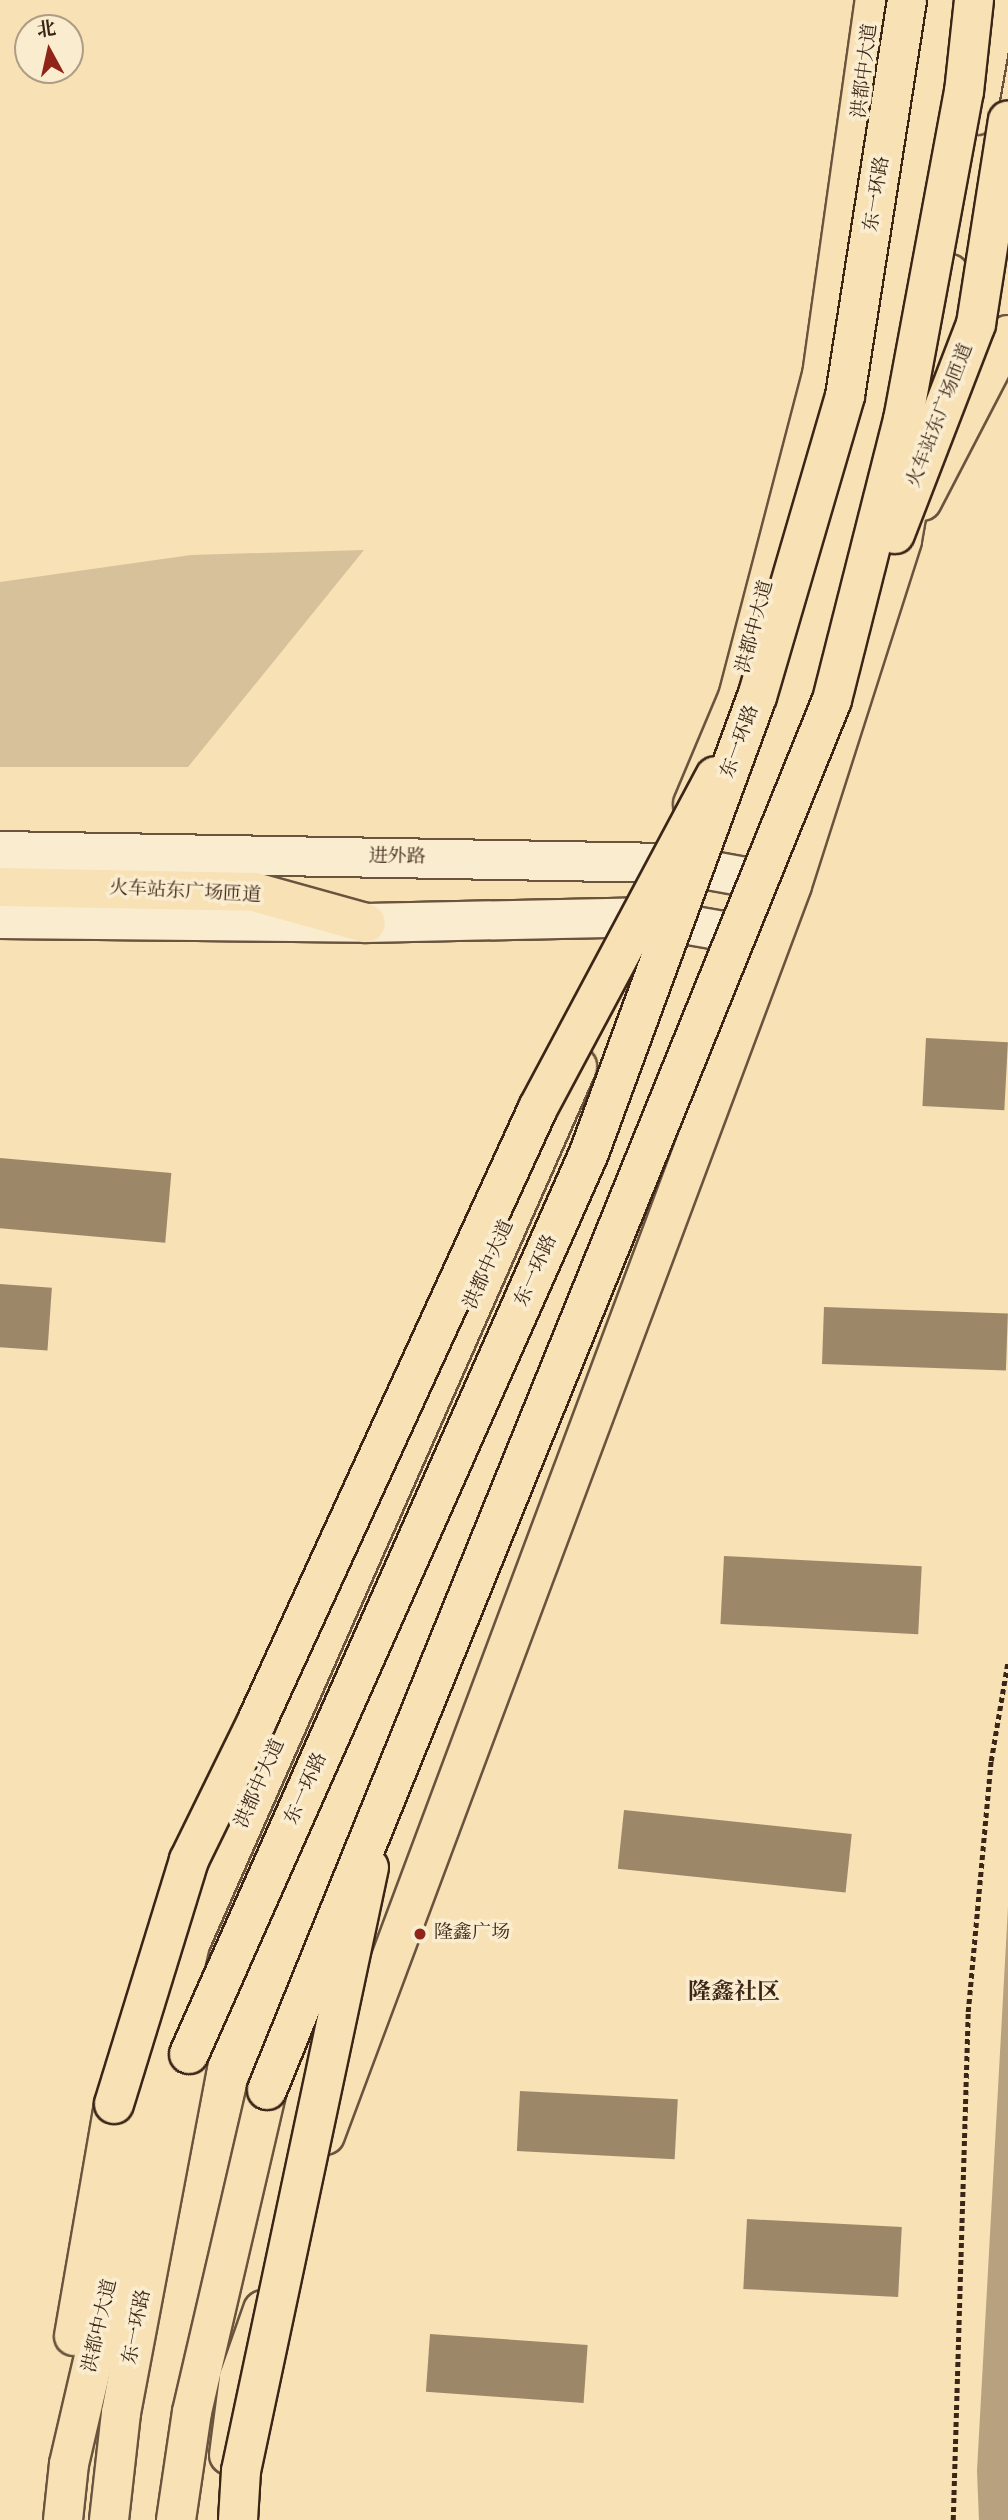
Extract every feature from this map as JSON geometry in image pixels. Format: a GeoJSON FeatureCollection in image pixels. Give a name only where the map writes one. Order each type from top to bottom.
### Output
{"type":"FeatureCollection","features":[{"type":"Feature","properties":{"kind":"main road","name":"洪都中大道"},"geometry":{"type":"LineString","coordinates":[[63,2520],[69,2463],[190,1944],[669,863],[738,697],[822,375],[875,0]]}},
{"type":"Feature","properties":{"kind":"main road","name":"东一环路"},"geometry":{"type":"LineString","coordinates":[[108,2520],[121,2413],[189,2054],[589,1153],[757,697],[845,396],[907,0]]}},
{"type":"Feature","properties":{"kind":"main road"},"geometry":{"type":"LineString","coordinates":[[176,2520],[192,2412],[267,2090],[832,700],[903,420],[964,92],[974,0]]}},
{"type":"Feature","properties":{"kind":"main road"},"geometry":{"type":"LineString","coordinates":[[221,2520],[239,2378],[352,2059],[792,885],[902,540],[998,0]]}},
{"type":"Feature","properties":{"kind":"main road","name":"火车站东广场匝道"},"geometry":{"type":"LineString","coordinates":[[832,700],[976,324],[1008,120]]}},
{"type":"Feature","properties":{"kind":"main road"},"geometry":{"type":"LineString","coordinates":[[902,540],[1008,335]]}},
{"type":"Feature","properties":{"kind":"main road"},"geometry":{"type":"LineString","coordinates":[[43,2520],[114,2104],[189,1860],[257,1721],[538,1108],[757,697]]}},
{"type":"Feature","properties":{"kind":"main road","name":"火车站东广场匝道"},"geometry":{"type":"LineString","coordinates":[[0,887],[254,892],[366,923]]}},
{"type":"Feature","properties":{"kind":"main road"},"geometry":{"type":"LineString","coordinates":[[238,2520],[241,2471],[382,1807]]}},
{"type":"Feature","properties":{"kind":"street","name":"进外路"},"geometry":{"type":"LineString","coordinates":[[0,850],[669,863],[792,885]]}},
{"type":"Feature","properties":{"kind":"street"},"geometry":{"type":"LineString","coordinates":[[0,919],[366,923],[643,917],[770,939]]}},
{"type":"Feature","properties":{"kind":"path"},"geometry":{"type":"LineString","coordinates":[[953,2520],[968,2012],[991,1761],[1008,1661]]}},
{"type":"Feature","properties":{"kind":"shaded area"},"geometry":{"type":"Polygon","coordinates":[[[364,550],[188,767],[0,767],[0,582],[191,555],[364,550]]]}},
{"type":"Feature","properties":{"kind":"shaded area"},"geometry":{"type":"Polygon","coordinates":[[[1008,1907],[1008,2520],[979,2520],[977,2471],[1008,1907]]]}},
{"type":"Feature","properties":{"kind":"building"},"geometry":{"type":"Polygon","coordinates":[[[926,1038],[1008,1042],[1004,1110],[922,1106],[926,1038]]]}},
{"type":"Feature","properties":{"kind":"building"},"geometry":{"type":"Polygon","coordinates":[[[0,1158],[171,1173],[165,1243],[0,1228],[0,1158]]]}},
{"type":"Feature","properties":{"kind":"building"},"geometry":{"type":"Polygon","coordinates":[[[0,1284],[52,1288],[47,1350],[0,1347],[0,1284]]]}},
{"type":"Feature","properties":{"kind":"building"},"geometry":{"type":"Polygon","coordinates":[[[824,1307],[1008,1313],[1006,1370],[822,1364],[824,1307]]]}},
{"type":"Feature","properties":{"kind":"building"},"geometry":{"type":"Polygon","coordinates":[[[724,1556],[922,1566],[918,1634],[720,1624],[724,1556]]]}},
{"type":"Feature","properties":{"kind":"building"},"geometry":{"type":"Polygon","coordinates":[[[624,1810],[852,1834],[846,1893],[618,1869],[624,1810]]]}},
{"type":"Feature","properties":{"kind":"building"},"geometry":{"type":"Polygon","coordinates":[[[520,2091],[678,2099],[675,2159],[517,2151],[520,2091]]]}},
{"type":"Feature","properties":{"kind":"building"},"geometry":{"type":"Polygon","coordinates":[[[747,2219],[902,2227],[898,2297],[743,2289],[747,2219]]]}},
{"type":"Feature","properties":{"kind":"building"},"geometry":{"type":"Polygon","coordinates":[[[430,2334],[588,2345],[584,2403],[426,2392],[430,2334]]]}},
{"type":"Feature","properties":{"kind":"place","name":"隆鑫广场"},"geometry":{"type":"Point","coordinates":[420,1934]}},
{"type":"Feature","properties":{"kind":"district","name":"隆鑫社区"},"geometry":{"type":"Point","coordinates":[734,1993]}}]}
